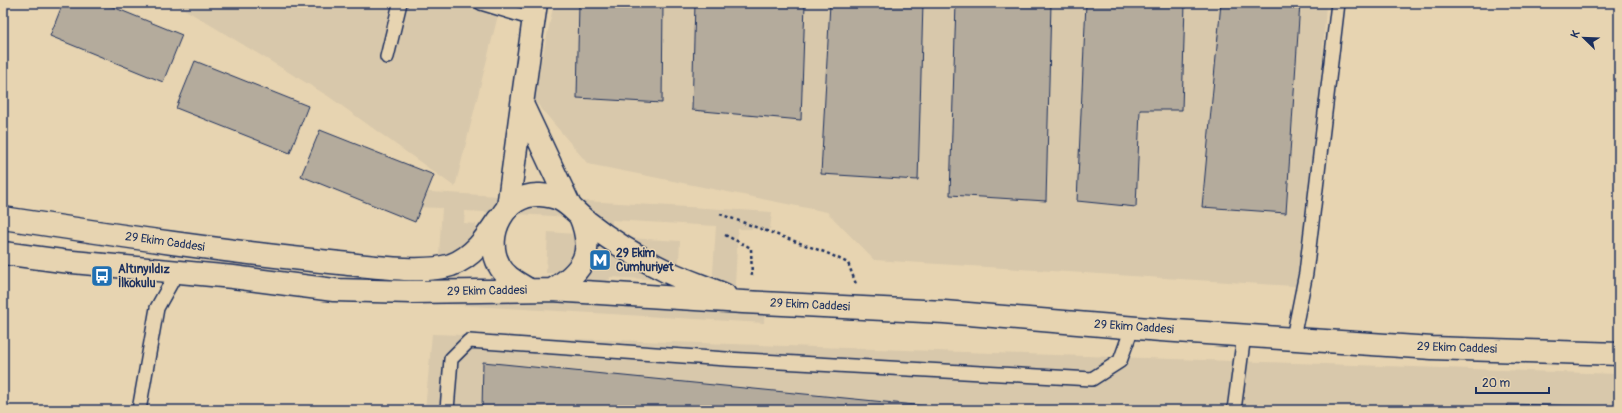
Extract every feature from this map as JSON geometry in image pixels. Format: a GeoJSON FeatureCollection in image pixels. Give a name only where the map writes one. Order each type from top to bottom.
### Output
{"type":"FeatureCollection","features":[{"type":"Feature","properties":{"kind":"main road"},"geometry":{"type":"LineString","coordinates":[[528,290],[509,277],[499,265],[494,250],[493,235],[503,213],[522,104],[534,11]]}},
{"type":"Feature","properties":{"kind":"main road"},"geometry":{"type":"LineString","coordinates":[[522,104],[586,230],[587,245],[584,259],[576,272],[565,282],[552,290]]}},
{"type":"Feature","properties":{"kind":"main road"},"geometry":{"type":"LineString","coordinates":[[503,213],[522,198],[538,195],[555,197],[575,210],[611,240],[668,272],[748,302]]}},
{"type":"Feature","properties":{"kind":"main road","name":"29 Ekim Caddesi"},"geometry":{"type":"LineString","coordinates":[[3,218],[265,256],[425,269],[450,265],[467,258],[483,242],[503,213]]}},
{"type":"Feature","properties":{"kind":"main road","name":"29 Ekim Caddesi"},"geometry":{"type":"LineString","coordinates":[[3,254],[233,277],[334,290],[412,292],[552,290],[944,312],[1132,328],[1432,348],[1619,354]]}},
{"type":"Feature","properties":{"kind":"lane"},"geometry":{"type":"LineString","coordinates":[[387,57],[400,3]]}},
{"type":"Feature","properties":{"kind":"lane"},"geometry":{"type":"LineString","coordinates":[[481,3],[534,11]]}},
{"type":"Feature","properties":{"kind":"lane"},"geometry":{"type":"LineString","coordinates":[[1293,338],[1306,273],[1338,3]]}},
{"type":"Feature","properties":{"kind":"lane"},"geometry":{"type":"LineString","coordinates":[[139,410],[157,308],[177,272]]}},
{"type":"Feature","properties":{"kind":"lane"},"geometry":{"type":"LineString","coordinates":[[447,410],[451,359],[469,341],[726,359],[1092,380],[1120,361],[1132,328]]}},
{"type":"Feature","properties":{"kind":"lane"},"geometry":{"type":"LineString","coordinates":[[1234,410],[1244,335]]}},
{"type":"Feature","properties":{"kind":"path"},"geometry":{"type":"LineString","coordinates":[[720,214],[827,253],[848,263],[866,308]]}},
{"type":"Feature","properties":{"kind":"path"},"geometry":{"type":"LineString","coordinates":[[725,235],[751,248],[748,302]]}},
{"type":"Feature","properties":{"kind":"shaded area"},"geometry":{"type":"Polygon","coordinates":[[[174,3],[501,3],[455,187],[328,96],[174,3]]]}},
{"type":"Feature","properties":{"kind":"shaded area"},"geometry":{"type":"Polygon","coordinates":[[[554,3],[1326,3],[1309,287],[874,260],[827,212],[588,164],[533,99],[554,3]]]}},
{"type":"Feature","properties":{"kind":"shaded area"},"geometry":{"type":"Polygon","coordinates":[[[414,191],[772,212],[770,229],[738,229],[734,304],[765,306],[764,323],[406,302],[437,285],[442,208],[413,207],[414,191]],[[465,211],[464,223],[476,224],[474,247],[462,246],[460,286],[585,294],[585,275],[546,273],[548,232],[589,235],[589,218],[465,211]],[[612,220],[611,237],[680,241],[678,281],[610,277],[608,296],[711,303],[716,226],[612,220]]]}},
{"type":"Feature","properties":{"kind":"shaded area"},"geometry":{"type":"Polygon","coordinates":[[[432,334],[1619,374],[1619,410],[425,410],[432,334]]]}},
{"type":"Feature","properties":{"kind":"building"},"geometry":{"type":"Polygon","coordinates":[[[63,3],[103,3],[182,35],[163,82],[50,36],[63,3]]]}},
{"type":"Feature","properties":{"kind":"building"},"geometry":{"type":"Polygon","coordinates":[[[579,3],[663,3],[662,103],[577,98],[579,3]]]}},
{"type":"Feature","properties":{"kind":"building"},"geometry":{"type":"Polygon","coordinates":[[[695,3],[805,3],[801,120],[692,110],[695,3]]]}},
{"type":"Feature","properties":{"kind":"building"},"geometry":{"type":"Polygon","coordinates":[[[830,3],[923,3],[918,180],[821,174],[830,3]]]}},
{"type":"Feature","properties":{"kind":"building"},"geometry":{"type":"Polygon","coordinates":[[[956,3],[1051,3],[1046,201],[950,195],[956,3]]]}},
{"type":"Feature","properties":{"kind":"building"},"geometry":{"type":"Polygon","coordinates":[[[1086,3],[1185,3],[1182,110],[1140,110],[1136,207],[1077,201],[1086,3]]]}},
{"type":"Feature","properties":{"kind":"building"},"geometry":{"type":"Polygon","coordinates":[[[1221,3],[1300,3],[1286,213],[1202,207],[1221,3]]]}},
{"type":"Feature","properties":{"kind":"building"},"geometry":{"type":"Polygon","coordinates":[[[195,61],[308,106],[290,153],[176,108],[195,61]]]}},
{"type":"Feature","properties":{"kind":"building"},"geometry":{"type":"Polygon","coordinates":[[[320,130],[434,175],[415,222],[301,176],[320,130]]]}},
{"type":"Feature","properties":{"kind":"building"},"geometry":{"type":"Polygon","coordinates":[[[483,362],[965,410],[482,410],[483,362]]]}},
{"type":"Feature","properties":{"kind":"building"},"geometry":{"type":"Polygon","coordinates":[[[1507,404],[1619,407],[1619,410],[1506,410],[1507,404]]]}},
{"type":"Feature","properties":{"kind":"place","name":"29 Ekim Cumhuriyet"},"geometry":{"type":"Point","coordinates":[600,260]}},
{"type":"Feature","properties":{"kind":"place","name":"Altınyıldız İlkokulu"},"geometry":{"type":"Point","coordinates":[102,276]}}]}
